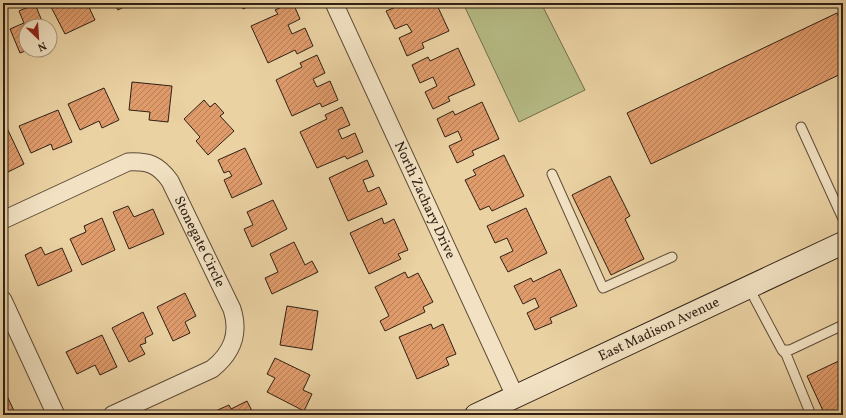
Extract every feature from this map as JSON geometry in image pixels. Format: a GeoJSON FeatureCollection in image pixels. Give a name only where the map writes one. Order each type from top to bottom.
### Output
{"type":"FeatureCollection","features":[{"type":"Feature","properties":{"kind":"street","name":"North Zachary Drive"},"geometry":{"type":"LineString","coordinates":[[334,3],[515,396]]}},
{"type":"Feature","properties":{"kind":"street","name":"Stonegate Circle"},"geometry":{"type":"LineString","coordinates":[[3,220],[128,162],[141,162],[154,166],[170,181],[232,309],[235,332],[234,340],[228,354],[212,369],[112,415]]}},
{"type":"Feature","properties":{"kind":"street","name":"East Madison Avenue"},"geometry":{"type":"LineString","coordinates":[[476,415],[843,243]]}},
{"type":"Feature","properties":{"kind":"street"},"geometry":{"type":"LineString","coordinates":[[3,300],[56,415]]}},
{"type":"Feature","properties":{"kind":"lane"},"geometry":{"type":"LineString","coordinates":[[801,127],[843,219]]}},
{"type":"Feature","properties":{"kind":"lane"},"geometry":{"type":"LineString","coordinates":[[552,174],[604,288],[672,257]]}},
{"type":"Feature","properties":{"kind":"lane"},"geometry":{"type":"LineString","coordinates":[[749,288],[782,350],[786,354],[811,415]]}},
{"type":"Feature","properties":{"kind":"lane"},"geometry":{"type":"LineString","coordinates":[[782,350],[790,350],[843,325]]}},
{"type":"Feature","properties":{"kind":"green space"},"geometry":{"type":"Polygon","coordinates":[[[463,3],[541,3],[585,90],[519,122],[463,3]]]}},
{"type":"Feature","properties":{"kind":"building"},"geometry":{"type":"Polygon","coordinates":[[[49,3],[87,3],[95,20],[65,34],[49,3]]]}},
{"type":"Feature","properties":{"kind":"building"},"geometry":{"type":"Polygon","coordinates":[[[114,3],[131,3],[118,10],[114,3]]]}},
{"type":"Feature","properties":{"kind":"building"},"geometry":{"type":"Polygon","coordinates":[[[240,3],[256,3],[243,9],[240,3]]]}},
{"type":"Feature","properties":{"kind":"building"},"geometry":{"type":"Polygon","coordinates":[[[293,3],[300,19],[288,25],[292,34],[305,28],[313,46],[297,54],[295,50],[268,63],[251,26],[278,14],[275,10],[293,3]]]}},
{"type":"Feature","properties":{"kind":"building"},"geometry":{"type":"Polygon","coordinates":[[[414,3],[436,3],[449,31],[422,43],[424,48],[407,56],[399,38],[412,32],[407,24],[395,29],[386,11],[403,4],[405,7],[414,3]]]}},
{"type":"Feature","properties":{"kind":"building"},"geometry":{"type":"Polygon","coordinates":[[[35,4],[41,18],[22,18],[19,11],[35,4]]]}},
{"type":"Feature","properties":{"kind":"building"},"geometry":{"type":"Polygon","coordinates":[[[837,13],[843,26],[843,73],[651,164],[627,113],[837,13]]]}},
{"type":"Feature","properties":{"kind":"building"},"geometry":{"type":"Polygon","coordinates":[[[18,26],[18,48],[10,29],[18,26]]]}},
{"type":"Feature","properties":{"kind":"building"},"geometry":{"type":"Polygon","coordinates":[[[458,48],[475,85],[448,97],[450,101],[433,109],[425,92],[437,86],[433,77],[420,83],[412,65],[428,57],[430,61],[458,48]]]}},
{"type":"Feature","properties":{"kind":"building"},"geometry":{"type":"Polygon","coordinates":[[[3,55],[7,65],[3,67],[3,55]]]}},
{"type":"Feature","properties":{"kind":"building"},"geometry":{"type":"Polygon","coordinates":[[[317,55],[325,73],[313,79],[317,87],[330,81],[338,100],[322,107],[320,103],[292,116],[276,80],[302,67],[300,63],[317,55]]]}},
{"type":"Feature","properties":{"kind":"building"},"geometry":{"type":"Polygon","coordinates":[[[132,82],[172,86],[168,122],[149,120],[150,112],[129,110],[132,82]]]}},
{"type":"Feature","properties":{"kind":"building"},"geometry":{"type":"Polygon","coordinates":[[[104,88],[119,120],[102,128],[99,121],[80,130],[68,104],[104,88]]]}},
{"type":"Feature","properties":{"kind":"building"},"geometry":{"type":"Polygon","coordinates":[[[204,100],[210,107],[215,103],[224,113],[220,116],[234,131],[208,155],[196,141],[200,137],[184,119],[204,100]]]}},
{"type":"Feature","properties":{"kind":"building"},"geometry":{"type":"Polygon","coordinates":[[[482,102],[499,139],[472,151],[474,155],[457,163],[449,146],[462,140],[458,131],[445,137],[437,119],[453,111],[455,115],[482,102]]]}},
{"type":"Feature","properties":{"kind":"building"},"geometry":{"type":"Polygon","coordinates":[[[342,107],[350,125],[338,130],[342,139],[355,133],[363,152],[347,159],[345,156],[317,168],[300,132],[327,119],[325,115],[342,107]]]}},
{"type":"Feature","properties":{"kind":"building"},"geometry":{"type":"Polygon","coordinates":[[[58,110],[72,142],[53,150],[51,144],[31,153],[19,126],[58,110]]]}},
{"type":"Feature","properties":{"kind":"building"},"geometry":{"type":"Polygon","coordinates":[[[6,126],[24,164],[6,173],[3,167],[3,127],[6,126]]]}},
{"type":"Feature","properties":{"kind":"building"},"geometry":{"type":"Polygon","coordinates":[[[245,148],[262,184],[232,198],[224,180],[232,176],[229,171],[224,173],[218,160],[245,148]]]}},
{"type":"Feature","properties":{"kind":"building"},"geometry":{"type":"Polygon","coordinates":[[[504,155],[524,196],[492,211],[489,206],[480,210],[465,180],[476,175],[473,170],[504,155]]]}},
{"type":"Feature","properties":{"kind":"building"},"geometry":{"type":"Polygon","coordinates":[[[367,160],[374,176],[363,180],[368,192],[379,187],[387,204],[348,221],[329,178],[367,160]]]}},
{"type":"Feature","properties":{"kind":"building"},"geometry":{"type":"Polygon","coordinates":[[[610,176],[630,216],[625,219],[644,259],[611,275],[572,195],[610,176]]]}},
{"type":"Feature","properties":{"kind":"building"},"geometry":{"type":"Polygon","coordinates":[[[273,200],[287,229],[252,247],[244,229],[253,225],[247,212],[273,200]]]}},
{"type":"Feature","properties":{"kind":"building"},"geometry":{"type":"Polygon","coordinates":[[[128,206],[134,217],[153,209],[164,234],[129,249],[113,212],[128,206]]]}},
{"type":"Feature","properties":{"kind":"building"},"geometry":{"type":"Polygon","coordinates":[[[526,208],[547,253],[508,272],[500,257],[513,251],[507,238],[495,243],[487,226],[526,208]]]}},
{"type":"Feature","properties":{"kind":"building"},"geometry":{"type":"Polygon","coordinates":[[[102,218],[115,250],[82,265],[70,239],[86,232],[84,226],[102,218]]]}},
{"type":"Feature","properties":{"kind":"building"},"geometry":{"type":"Polygon","coordinates":[[[382,218],[384,224],[394,219],[408,250],[398,254],[401,259],[369,274],[350,233],[382,218]]]}},
{"type":"Feature","properties":{"kind":"building"},"geometry":{"type":"Polygon","coordinates":[[[294,242],[305,265],[312,261],[318,272],[272,294],[265,278],[278,272],[270,254],[294,242]]]}},
{"type":"Feature","properties":{"kind":"building"},"geometry":{"type":"Polygon","coordinates":[[[41,247],[45,255],[62,248],[72,271],[38,286],[25,255],[41,247]]]}},
{"type":"Feature","properties":{"kind":"building"},"geometry":{"type":"Polygon","coordinates":[[[560,269],[577,306],[550,318],[552,323],[535,330],[527,313],[539,307],[535,298],[523,304],[514,286],[531,278],[533,282],[560,269]]]}},
{"type":"Feature","properties":{"kind":"building"},"geometry":{"type":"Polygon","coordinates":[[[405,272],[408,278],[418,273],[433,302],[423,307],[425,312],[385,331],[380,321],[389,316],[375,287],[405,272]]]}},
{"type":"Feature","properties":{"kind":"building"},"geometry":{"type":"Polygon","coordinates":[[[185,293],[196,316],[185,322],[190,333],[173,341],[157,307],[185,293]]]}},
{"type":"Feature","properties":{"kind":"building"},"geometry":{"type":"Polygon","coordinates":[[[287,306],[318,311],[312,350],[280,345],[287,306]]]}},
{"type":"Feature","properties":{"kind":"building"},"geometry":{"type":"Polygon","coordinates":[[[143,312],[153,334],[145,338],[146,343],[140,345],[145,354],[129,362],[112,328],[143,312]]]}},
{"type":"Feature","properties":{"kind":"building"},"geometry":{"type":"Polygon","coordinates":[[[431,324],[433,329],[443,324],[456,354],[446,358],[449,365],[417,379],[399,337],[431,324]]]}},
{"type":"Feature","properties":{"kind":"building"},"geometry":{"type":"Polygon","coordinates":[[[102,335],[117,367],[100,375],[95,365],[77,374],[66,352],[102,335]]]}},
{"type":"Feature","properties":{"kind":"building"},"geometry":{"type":"Polygon","coordinates":[[[275,358],[310,375],[303,390],[312,394],[304,411],[267,392],[275,378],[267,374],[275,358]]]}},
{"type":"Feature","properties":{"kind":"building"},"geometry":{"type":"Polygon","coordinates":[[[843,359],[843,415],[840,411],[831,415],[825,415],[807,376],[843,359]]]}},
{"type":"Feature","properties":{"kind":"building"},"geometry":{"type":"Polygon","coordinates":[[[3,388],[7,396],[16,415],[3,415],[3,388]]]}},
{"type":"Feature","properties":{"kind":"building"},"geometry":{"type":"Polygon","coordinates":[[[247,401],[254,415],[212,415],[211,413],[229,405],[231,409],[247,401]]]}}]}
